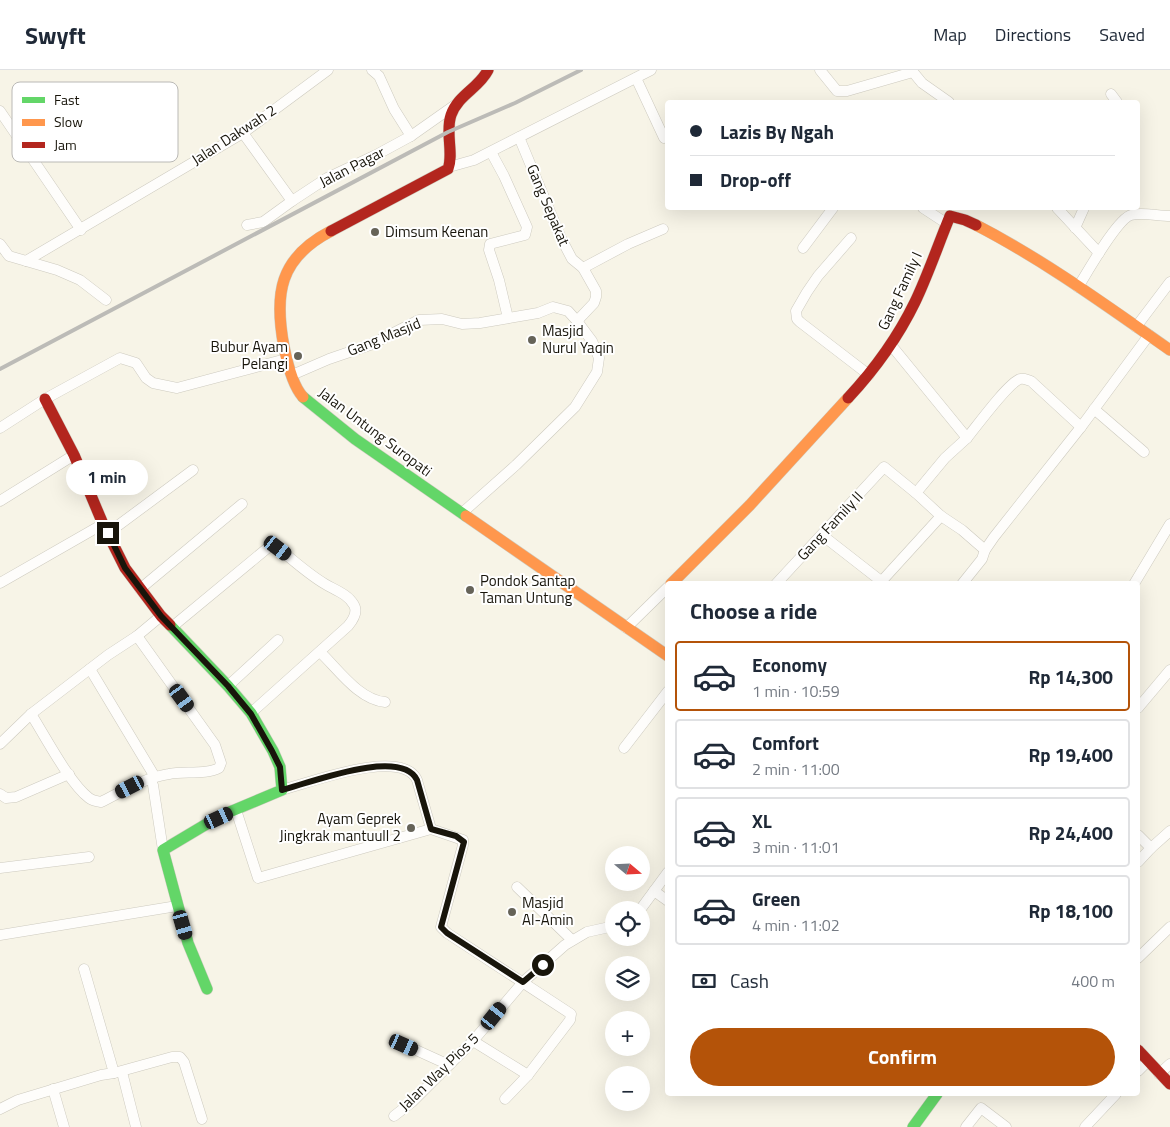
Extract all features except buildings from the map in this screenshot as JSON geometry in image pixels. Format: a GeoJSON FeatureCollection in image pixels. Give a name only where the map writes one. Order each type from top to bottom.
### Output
{"type":"FeatureCollection","features":[{"type":"Feature","properties":{"kind":"street","name":"Jalan Dakwah 2"},"geometry":{"type":"LineString","coordinates":[[26,261],[243,133],[328,70]]}},
{"type":"Feature","properties":{"kind":"street"},"geometry":{"type":"LineString","coordinates":[[372,70],[379,76],[394,109],[411,136]]}},
{"type":"Feature","properties":{"kind":"street"},"geometry":{"type":"LineString","coordinates":[[488,70],[466,92],[452,110],[448,125],[450,167],[474,160],[491,152],[651,70]]}},
{"type":"Feature","properties":{"kind":"street"},"geometry":{"type":"LineString","coordinates":[[820,70],[837,91],[837,100]]}},
{"type":"Feature","properties":{"kind":"street"},"geometry":{"type":"LineString","coordinates":[[837,91],[913,72],[922,83],[946,100]]}},
{"type":"Feature","properties":{"kind":"street"},"geometry":{"type":"LineString","coordinates":[[636,78],[664,138]]}},
{"type":"Feature","properties":{"kind":"street","name":"Jalan Pagar"},"geometry":{"type":"LineString","coordinates":[[247,226],[264,222],[327,178],[411,136],[456,104]]}},
{"type":"Feature","properties":{"kind":"street"},"geometry":{"type":"LineString","coordinates":[[0,111],[12,129]]}},
{"type":"Feature","properties":{"kind":"street"},"geometry":{"type":"LineString","coordinates":[[243,133],[292,201]]}},
{"type":"Feature","properties":{"kind":"street","name":"Gang Sepakat"},"geometry":{"type":"LineString","coordinates":[[519,138],[561,238],[572,259],[583,268],[592,280],[597,295],[594,303],[577,321]]}},
{"type":"Feature","properties":{"kind":"street"},"geometry":{"type":"LineString","coordinates":[[491,152],[527,227],[525,235],[490,244],[489,250],[499,280],[508,318]]}},
{"type":"Feature","properties":{"kind":"street"},"geometry":{"type":"LineString","coordinates":[[35,162],[81,230]]}},
{"type":"Feature","properties":{"kind":"street","name":"Jalan Untung Suropati"},"geometry":{"type":"LineString","coordinates":[[450,167],[434,178],[321,236],[296,256],[284,276],[279,302],[280,327],[286,359],[292,375],[301,395],[320,412],[396,469],[665,654]]}},
{"type":"Feature","properties":{"kind":"street"},"geometry":{"type":"LineString","coordinates":[[803,248],[832,210]]}},
{"type":"Feature","properties":{"kind":"street"},"geometry":{"type":"LineString","coordinates":[[926,210],[946,223],[950,216],[956,216],[984,229],[1078,287],[1170,350]]}},
{"type":"Feature","properties":{"kind":"street"},"geometry":{"type":"LineString","coordinates":[[1059,210],[1099,253]]}},
{"type":"Feature","properties":{"kind":"street"},"geometry":{"type":"LineString","coordinates":[[1075,228],[1083,210]]}},
{"type":"Feature","properties":{"kind":"street"},"geometry":{"type":"LineString","coordinates":[[1078,287],[1099,253],[1125,218],[1135,214],[1170,216]]}},
{"type":"Feature","properties":{"kind":"street","name":"Gang Family I"},"geometry":{"type":"LineString","coordinates":[[674,581],[750,505],[870,375],[891,344],[914,302],[946,223]]}},
{"type":"Feature","properties":{"kind":"street"},"geometry":{"type":"LineString","coordinates":[[583,268],[628,244],[663,229]]}},
{"type":"Feature","properties":{"kind":"street"},"geometry":{"type":"LineString","coordinates":[[851,238],[818,276],[807,292],[796,314],[800,322],[870,375]]}},
{"type":"Feature","properties":{"kind":"street"},"geometry":{"type":"LineString","coordinates":[[0,244],[5,258],[26,261],[57,270],[80,280],[106,300]]}},
{"type":"Feature","properties":{"kind":"street"},"geometry":{"type":"LineString","coordinates":[[1136,327],[1170,282]]}},
{"type":"Feature","properties":{"kind":"street","name":"Gang Masjid"},"geometry":{"type":"LineString","coordinates":[[292,375],[329,359],[370,345],[419,320],[442,319],[462,324],[480,323],[538,312],[553,307],[568,311],[577,321]]}},
{"type":"Feature","properties":{"kind":"street"},"geometry":{"type":"LineString","coordinates":[[462,513],[516,466],[575,407],[596,372],[598,358],[592,341],[577,321]]}},
{"type":"Feature","properties":{"kind":"street"},"geometry":{"type":"LineString","coordinates":[[964,581],[982,559],[994,537],[1081,427],[1149,335]]}},
{"type":"Feature","properties":{"kind":"street"},"geometry":{"type":"LineString","coordinates":[[891,344],[967,438]]}},
{"type":"Feature","properties":{"kind":"street"},"geometry":{"type":"LineString","coordinates":[[0,428],[45,399],[120,358],[136,363],[146,378],[153,383],[177,388],[286,359]]}},
{"type":"Feature","properties":{"kind":"street"},"geometry":{"type":"LineString","coordinates":[[986,550],[941,516],[916,493],[945,458],[967,438],[996,401],[1018,379],[1031,381],[1081,427]]}},
{"type":"Feature","properties":{"kind":"street"},"geometry":{"type":"LineString","coordinates":[[45,399],[74,455],[125,568],[161,616],[228,686],[251,714],[280,767],[282,790]]}},
{"type":"Feature","properties":{"kind":"street"},"geometry":{"type":"LineString","coordinates":[[1094,410],[1144,452]]}},
{"type":"Feature","properties":{"kind":"street"},"geometry":{"type":"LineString","coordinates":[[0,501],[74,455]]}},
{"type":"Feature","properties":{"kind":"street","name":"Gang Family II"},"geometry":{"type":"LineString","coordinates":[[779,581],[884,467],[916,493]]}},
{"type":"Feature","properties":{"kind":"street"},"geometry":{"type":"LineString","coordinates":[[0,583],[106,528],[193,470]]}},
{"type":"Feature","properties":{"kind":"street"},"geometry":{"type":"LineString","coordinates":[[140,589],[242,504]]}},
{"type":"Feature","properties":{"kind":"street"},"geometry":{"type":"LineString","coordinates":[[881,581],[941,516]]}},
{"type":"Feature","properties":{"kind":"street"},"geometry":{"type":"LineString","coordinates":[[1136,581],[1170,524]]}},
{"type":"Feature","properties":{"kind":"street"},"geometry":{"type":"LineString","coordinates":[[822,535],[879,581]]}},
{"type":"Feature","properties":{"kind":"street"},"geometry":{"type":"LineString","coordinates":[[172,627],[268,546],[272,546],[324,584],[342,593],[353,603],[355,615],[352,621],[251,714]]}},
{"type":"Feature","properties":{"kind":"street"},"geometry":{"type":"LineString","coordinates":[[626,628],[665,590]]}},
{"type":"Feature","properties":{"kind":"street"},"geometry":{"type":"LineString","coordinates":[[0,744],[31,714],[129,640],[137,636],[161,616]]}},
{"type":"Feature","properties":{"kind":"street"},"geometry":{"type":"LineString","coordinates":[[31,714],[69,774],[88,798],[100,802],[145,780],[154,781],[171,773],[216,770],[219,768],[221,763],[215,745],[137,636]]}},
{"type":"Feature","properties":{"kind":"street"},"geometry":{"type":"LineString","coordinates":[[228,686],[278,640]]}},
{"type":"Feature","properties":{"kind":"street"},"geometry":{"type":"LineString","coordinates":[[320,652],[362,694],[378,701],[386,702]]}},
{"type":"Feature","properties":{"kind":"street"},"geometry":{"type":"LineString","coordinates":[[90,669],[154,781],[163,850],[177,906],[188,943],[207,990]]}},
{"type":"Feature","properties":{"kind":"street"},"geometry":{"type":"LineString","coordinates":[[1140,705],[1170,670]]}},
{"type":"Feature","properties":{"kind":"street"},"geometry":{"type":"LineString","coordinates":[[624,748],[665,695]]}},
{"type":"Feature","properties":{"kind":"street"},"geometry":{"type":"LineString","coordinates":[[163,850],[202,826],[261,798],[282,790],[370,766],[404,768],[414,775],[431,829]]}},
{"type":"Feature","properties":{"kind":"street"},"geometry":{"type":"LineString","coordinates":[[0,794],[6,798],[16,798],[69,774]]}},
{"type":"Feature","properties":{"kind":"street"},"geometry":{"type":"LineString","coordinates":[[236,810],[258,878],[431,829],[456,836],[464,842],[441,927],[447,933],[571,1014],[570,1020],[528,1075],[504,1098]]}},
{"type":"Feature","properties":{"kind":"street"},"geometry":{"type":"LineString","coordinates":[[1140,860],[1170,831]]}},
{"type":"Feature","properties":{"kind":"street"},"geometry":{"type":"LineString","coordinates":[[1140,836],[1151,848]]}},
{"type":"Feature","properties":{"kind":"street"},"geometry":{"type":"LineString","coordinates":[[0,868],[89,857]]}},
{"type":"Feature","properties":{"kind":"street"},"geometry":{"type":"LineString","coordinates":[[647,901],[665,876]]}},
{"type":"Feature","properties":{"kind":"street"},"geometry":{"type":"LineString","coordinates":[[517,887],[572,940]]}},
{"type":"Feature","properties":{"kind":"street"},"geometry":{"type":"LineString","coordinates":[[654,891],[665,899]]}},
{"type":"Feature","properties":{"kind":"street"},"geometry":{"type":"LineString","coordinates":[[0,935],[177,906]]}},
{"type":"Feature","properties":{"kind":"street"},"geometry":{"type":"LineString","coordinates":[[1140,956],[1170,927]]}},
{"type":"Feature","properties":{"kind":"street","name":"Jalan Way Pios 5"},"geometry":{"type":"LineString","coordinates":[[394,1116],[412,1102],[473,1041],[523,982],[572,940],[587,932],[605,928]]}},
{"type":"Feature","properties":{"kind":"street"},"geometry":{"type":"LineString","coordinates":[[84,969],[136,1127]]}},
{"type":"Feature","properties":{"kind":"street"},"geometry":{"type":"LineString","coordinates":[[473,1041],[528,1075]]}},
{"type":"Feature","properties":{"kind":"street"},"geometry":{"type":"LineString","coordinates":[[404,1045],[449,1065]]}},
{"type":"Feature","properties":{"kind":"street"},"geometry":{"type":"LineString","coordinates":[[1140,1052],[1170,1084]]}},
{"type":"Feature","properties":{"kind":"street"},"geometry":{"type":"LineString","coordinates":[[0,1109],[18,1100],[101,1075],[118,1073],[172,1057],[180,1057],[184,1062],[202,1119]]}},
{"type":"Feature","properties":{"kind":"street"},"geometry":{"type":"LineString","coordinates":[[1140,1069],[1148,1061]]}},
{"type":"Feature","properties":{"kind":"street"},"geometry":{"type":"LineString","coordinates":[[1159,1074],[1170,1064]]}},
{"type":"Feature","properties":{"kind":"street"},"geometry":{"type":"LineString","coordinates":[[53,1089],[64,1127]]}},
{"type":"Feature","properties":{"kind":"street"},"geometry":{"type":"LineString","coordinates":[[913,1127],[936,1096]]}},
{"type":"Feature","properties":{"kind":"street"},"geometry":{"type":"LineString","coordinates":[[1085,1127],[1114,1096]]}},
{"type":"Feature","properties":{"kind":"street"},"geometry":{"type":"LineString","coordinates":[[966,1127],[981,1108],[1006,1127]]}},
{"type":"Feature","properties":{"kind":"railway"},"geometry":{"type":"LineString","coordinates":[[0,369],[448,132],[515,103],[581,70]]}},
{"type":"Feature","properties":{"kind":"traffic: fast"},"geometry":{"type":"LineString","coordinates":[[303,397],[355,439],[466,516]]}},
{"type":"Feature","properties":{"kind":"traffic: fast"},"geometry":{"type":"LineString","coordinates":[[170,625],[251,713],[280,767],[282,790],[220,816],[163,850],[188,943],[207,989]]}},
{"type":"Feature","properties":{"kind":"traffic: fast"},"geometry":{"type":"LineString","coordinates":[[913,1127],[936,1096]]}},
{"type":"Feature","properties":{"kind":"traffic: slow"},"geometry":{"type":"LineString","coordinates":[[976,225],[1051,268],[1170,350]]}},
{"type":"Feature","properties":{"kind":"traffic: slow"},"geometry":{"type":"LineString","coordinates":[[303,397],[293,380],[285,353],[281,328],[281,294],[284,279],[300,253],[331,231]]}},
{"type":"Feature","properties":{"kind":"traffic: slow"},"geometry":{"type":"LineString","coordinates":[[674,581],[750,505],[848,398]]}},
{"type":"Feature","properties":{"kind":"traffic: slow"},"geometry":{"type":"LineString","coordinates":[[466,516],[665,654]]}},
{"type":"Feature","properties":{"kind":"traffic: jam"},"geometry":{"type":"LineString","coordinates":[[331,231],[448,169],[450,163],[449,122],[451,115],[458,102],[479,82],[488,70]]}},
{"type":"Feature","properties":{"kind":"traffic: jam"},"geometry":{"type":"LineString","coordinates":[[848,398],[867,376],[901,328],[915,302],[950,216],[976,225]]}},
{"type":"Feature","properties":{"kind":"traffic: jam"},"geometry":{"type":"LineString","coordinates":[[45,399],[74,455],[103,524],[125,568],[170,625]]}},
{"type":"Feature","properties":{"kind":"traffic: jam"},"geometry":{"type":"LineString","coordinates":[[1140,1052],[1170,1084]]}},
{"type":"Feature","properties":{"kind":"place","name":"Dimsum Keenan"},"geometry":{"type":"Point","coordinates":[375,232]}},
{"type":"Feature","properties":{"kind":"place","name":"Masjid Nurul Yaqin"},"geometry":{"type":"Point","coordinates":[532,340]}},
{"type":"Feature","properties":{"kind":"place","name":"Bubur Ayam Pelangi"},"geometry":{"type":"Point","coordinates":[298,356]}},
{"type":"Feature","properties":{"kind":"place","name":"Pondok Santap Taman Untung"},"geometry":{"type":"Point","coordinates":[470,590]}},
{"type":"Feature","properties":{"kind":"place","name":"Ayam Geprek Jingkrak mantuull 2"},"geometry":{"type":"Point","coordinates":[411,828]}},
{"type":"Feature","properties":{"kind":"place","name":"Masjid Al-Amin"},"geometry":{"type":"Point","coordinates":[512,912]}},
{"type":"Feature","properties":{"kind":"route"},"geometry":{"type":"LineString","coordinates":[[108,533],[125,568],[161,616],[228,686],[251,714],[280,767],[282,790],[370,766],[397,766],[410,771],[417,780],[431,829],[456,836],[464,842],[441,921],[441,927],[447,933],[523,982],[543,965]]}}]}
